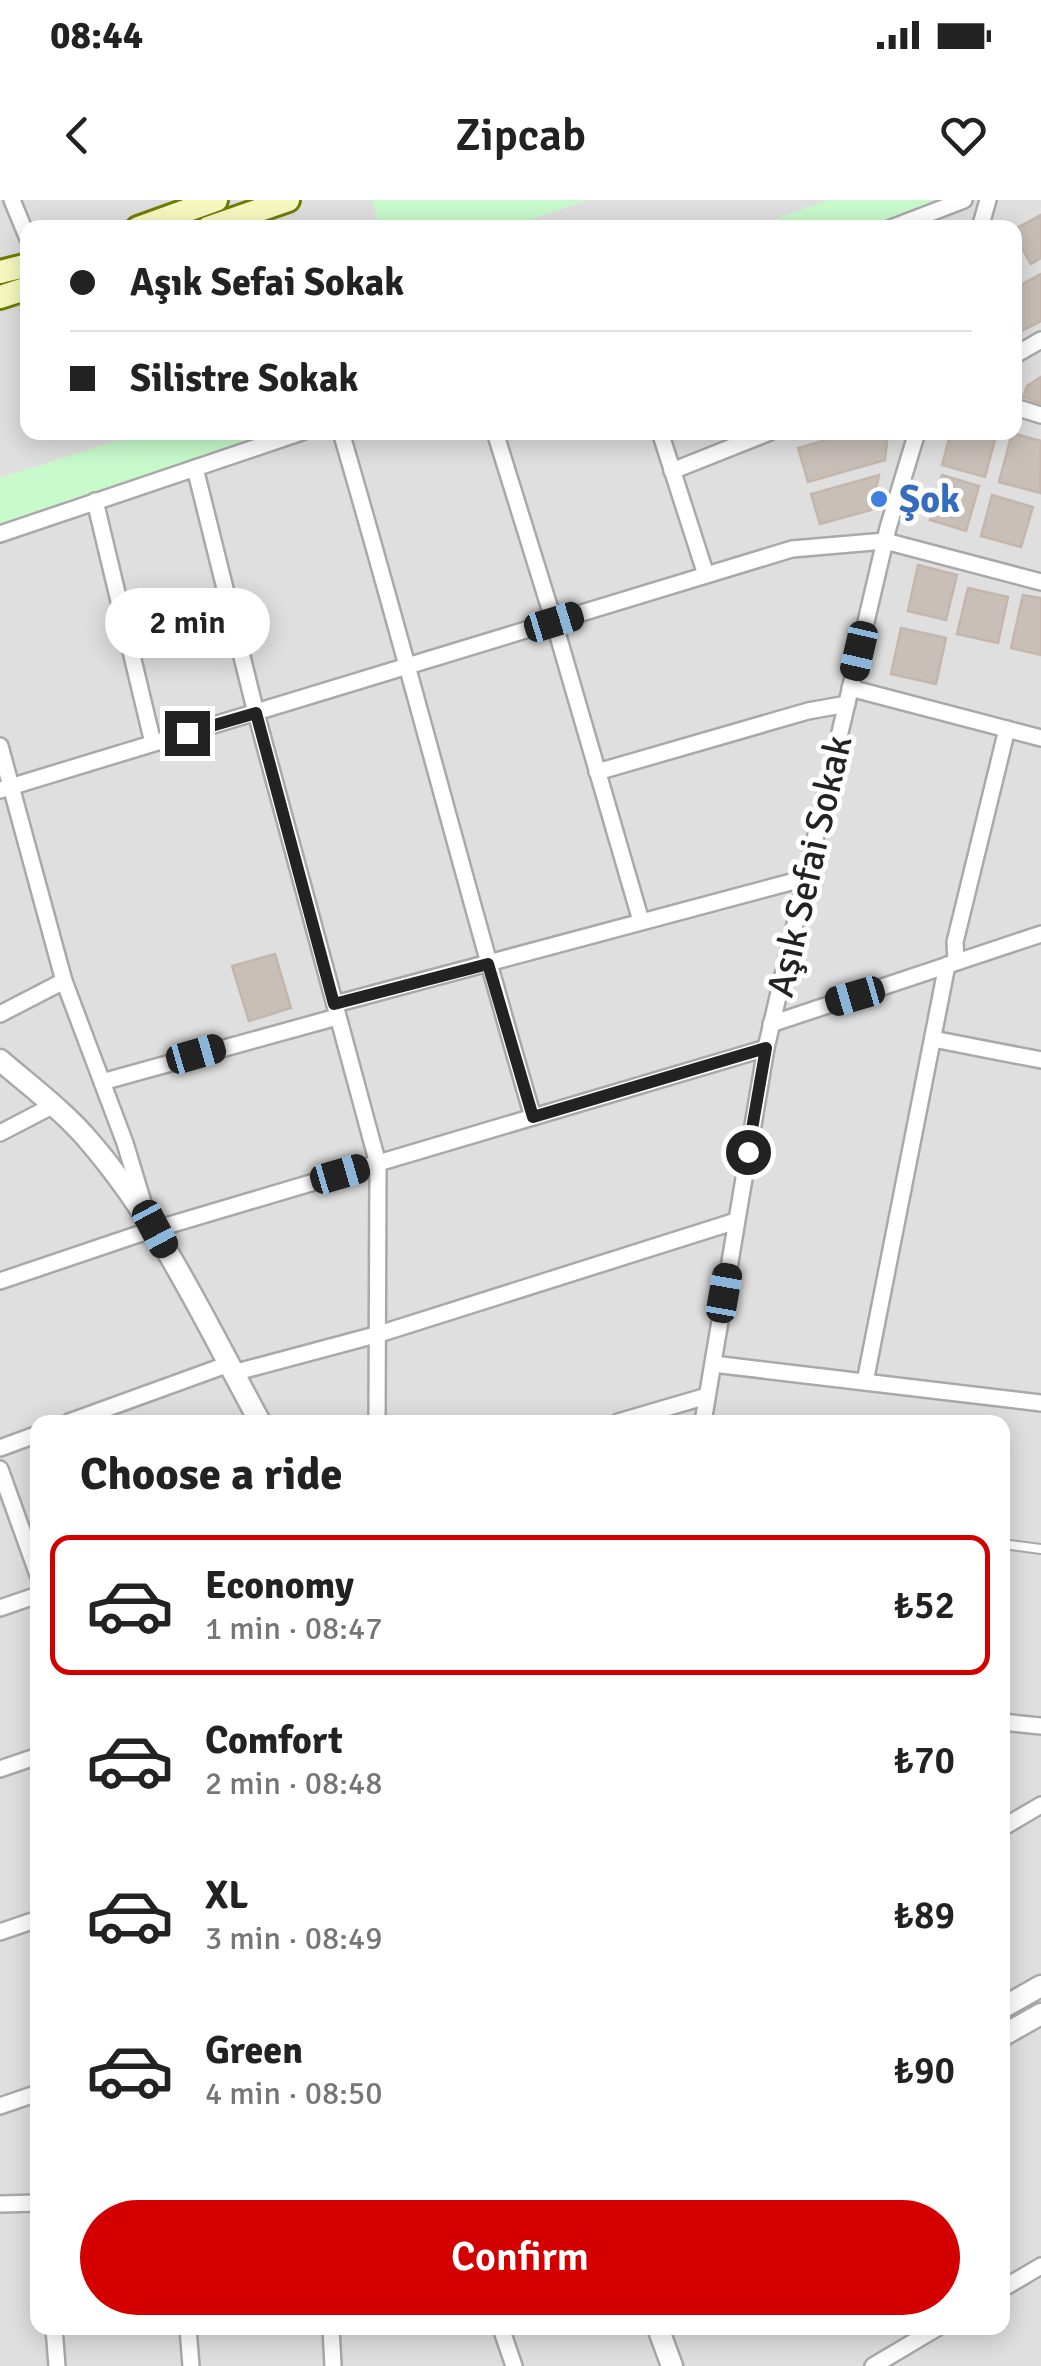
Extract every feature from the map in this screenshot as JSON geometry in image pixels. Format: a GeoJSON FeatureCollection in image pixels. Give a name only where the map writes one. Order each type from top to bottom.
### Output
{"type":"FeatureCollection","features":[{"type":"Feature","properties":{"kind":"main road"},"geometry":{"type":"LineString","coordinates":[[151,220],[173,207],[216,200]]}},
{"type":"Feature","properties":{"kind":"main road"},"geometry":{"type":"LineString","coordinates":[[231,220],[288,200]]}},
{"type":"Feature","properties":{"kind":"street"},"geometry":{"type":"LineString","coordinates":[[912,220],[964,200]]}},
{"type":"Feature","properties":{"kind":"street"},"geometry":{"type":"LineString","coordinates":[[0,534],[278,440]]}},
{"type":"Feature","properties":{"kind":"street"},"geometry":{"type":"LineString","coordinates":[[343,440],[533,1117]]}},
{"type":"Feature","properties":{"kind":"street"},"geometry":{"type":"LineString","coordinates":[[497,440],[640,921]]}},
{"type":"Feature","properties":{"kind":"street"},"geometry":{"type":"LineString","coordinates":[[662,440],[706,576]]}},
{"type":"Feature","properties":{"kind":"street"},"geometry":{"type":"LineString","coordinates":[[672,471],[750,440]]}},
{"type":"Feature","properties":{"kind":"street","name":"Aşık Sefai Sokak"},"geometry":{"type":"LineString","coordinates":[[704,1415],[771,1024],[885,541],[915,440]]}},
{"type":"Feature","properties":{"kind":"street"},"geometry":{"type":"LineString","coordinates":[[195,468],[256,713],[378,1164],[377,1415]]}},
{"type":"Feature","properties":{"kind":"street"},"geometry":{"type":"LineString","coordinates":[[95,501],[152,743]]}},
{"type":"Feature","properties":{"kind":"street"},"geometry":{"type":"LineString","coordinates":[[5,788],[792,549],[885,541],[1041,582]]}},
{"type":"Feature","properties":{"kind":"street"},"geometry":{"type":"LineString","coordinates":[[597,772],[849,696],[1041,738]]}},
{"type":"Feature","properties":{"kind":"street"},"geometry":{"type":"LineString","coordinates":[[865,1382],[933,1039],[1007,729]]}},
{"type":"Feature","properties":{"kind":"street"},"geometry":{"type":"LineString","coordinates":[[0,746],[5,788],[64,981],[152,1224]]}},
{"type":"Feature","properties":{"kind":"street"},"geometry":{"type":"LineString","coordinates":[[102,1082],[488,964],[806,878]]}},
{"type":"Feature","properties":{"kind":"street"},"geometry":{"type":"LineString","coordinates":[[771,1024],[1041,934]]}},
{"type":"Feature","properties":{"kind":"street"},"geometry":{"type":"LineString","coordinates":[[0,1014],[64,981]]}},
{"type":"Feature","properties":{"kind":"street"},"geometry":{"type":"LineString","coordinates":[[933,1039],[1041,1060]]}},
{"type":"Feature","properties":{"kind":"street"},"geometry":{"type":"LineString","coordinates":[[0,1281],[152,1224],[378,1164],[766,1048]]}},
{"type":"Feature","properties":{"kind":"street"},"geometry":{"type":"LineString","coordinates":[[0,1060],[88,1138],[152,1224],[256,1415]]}},
{"type":"Feature","properties":{"kind":"street"},"geometry":{"type":"LineString","coordinates":[[0,1132],[52,1106]]}},
{"type":"Feature","properties":{"kind":"street"},"geometry":{"type":"LineString","coordinates":[[90,1415],[231,1368],[379,1334],[736,1221]]}},
{"type":"Feature","properties":{"kind":"street"},"geometry":{"type":"LineString","coordinates":[[712,1364],[1041,1403]]}},
{"type":"Feature","properties":{"kind":"street"},"geometry":{"type":"LineString","coordinates":[[642,1415],[707,1396]]}},
{"type":"Feature","properties":{"kind":"street"},"geometry":{"type":"LineString","coordinates":[[0,1448],[30,1437]]}},
{"type":"Feature","properties":{"kind":"street"},"geometry":{"type":"LineString","coordinates":[[0,1469],[30,1553]]}},
{"type":"Feature","properties":{"kind":"street"},"geometry":{"type":"LineString","coordinates":[[0,1608],[30,1598]]}},
{"type":"Feature","properties":{"kind":"street"},"geometry":{"type":"LineString","coordinates":[[1010,1723],[1041,1726]]}},
{"type":"Feature","properties":{"kind":"street"},"geometry":{"type":"LineString","coordinates":[[0,1769],[30,1759]]}},
{"type":"Feature","properties":{"kind":"street"},"geometry":{"type":"LineString","coordinates":[[1010,1823],[1041,1805]]}},
{"type":"Feature","properties":{"kind":"street"},"geometry":{"type":"LineString","coordinates":[[0,1932],[30,1922]]}},
{"type":"Feature","properties":{"kind":"street"},"geometry":{"type":"LineString","coordinates":[[1010,2003],[1041,1986]]}},
{"type":"Feature","properties":{"kind":"street"},"geometry":{"type":"LineString","coordinates":[[1010,2031],[1041,2014]]}},
{"type":"Feature","properties":{"kind":"street"},"geometry":{"type":"LineString","coordinates":[[0,2106],[30,2096]]}},
{"type":"Feature","properties":{"kind":"street"},"geometry":{"type":"LineString","coordinates":[[0,2204],[30,2203]]}},
{"type":"Feature","properties":{"kind":"street"},"geometry":{"type":"LineString","coordinates":[[1010,2284],[1041,2266]]}},
{"type":"Feature","properties":{"kind":"street"},"geometry":{"type":"LineString","coordinates":[[55,2335],[57,2366]]}},
{"type":"Feature","properties":{"kind":"street"},"geometry":{"type":"LineString","coordinates":[[189,2335],[191,2366]]}},
{"type":"Feature","properties":{"kind":"street"},"geometry":{"type":"LineString","coordinates":[[331,2335],[333,2366]]}},
{"type":"Feature","properties":{"kind":"street"},"geometry":{"type":"LineString","coordinates":[[503,2335],[514,2366]]}},
{"type":"Feature","properties":{"kind":"street"},"geometry":{"type":"LineString","coordinates":[[661,2335],[672,2366]]}},
{"type":"Feature","properties":{"kind":"street"},"geometry":{"type":"LineString","coordinates":[[872,2366],[925,2335]]}},
{"type":"Feature","properties":{"kind":"lane"},"geometry":{"type":"LineString","coordinates":[[1010,1545],[1041,1550]]}},
{"type":"Feature","properties":{"kind":"shaded area"},"geometry":{"type":"Polygon","coordinates":[[[0,200],[1041,200],[1041,2366],[0,2366],[0,200]]]}},
{"type":"Feature","properties":{"kind":"green space"},"geometry":{"type":"Polygon","coordinates":[[[372,200],[589,200],[529,220],[378,220],[372,200]]]}},
{"type":"Feature","properties":{"kind":"green space"},"geometry":{"type":"Polygon","coordinates":[[[828,200],[964,200],[910,220],[773,220],[828,200]]]}},
{"type":"Feature","properties":{"kind":"green space"},"geometry":{"type":"Polygon","coordinates":[[[118,440],[281,440],[0,534],[0,478],[118,440]]]}},
{"type":"Feature","properties":{"kind":"building"},"geometry":{"type":"Polygon","coordinates":[[[1041,215],[1041,258],[1031,264],[1022,248],[1022,225],[1041,215]]]}},
{"type":"Feature","properties":{"kind":"building"},"geometry":{"type":"Polygon","coordinates":[[[1041,274],[1041,321],[1022,330],[1022,284],[1041,274]]]}},
{"type":"Feature","properties":{"kind":"building"},"geometry":{"type":"Polygon","coordinates":[[[1041,377],[1041,403],[1023,397],[1027,386],[1041,377]]]}},
{"type":"Feature","properties":{"kind":"building"},"geometry":{"type":"Polygon","coordinates":[[[1022,436],[1041,441],[1040,493],[999,482],[1010,440],[1022,440],[1022,436]]]}},
{"type":"Feature","properties":{"kind":"building"},"geometry":{"type":"Polygon","coordinates":[[[826,440],[887,440],[885,460],[808,482],[798,448],[826,440]]]}},
{"type":"Feature","properties":{"kind":"building"},"geometry":{"type":"Polygon","coordinates":[[[949,440],[995,440],[985,477],[942,465],[949,440]]]}},
{"type":"Feature","properties":{"kind":"building"},"geometry":{"type":"Polygon","coordinates":[[[879,475],[871,510],[820,524],[811,494],[879,475]]]}},
{"type":"Feature","properties":{"kind":"building"},"geometry":{"type":"Polygon","coordinates":[[[942,475],[979,486],[966,531],[930,520],[942,475]]]}},
{"type":"Feature","properties":{"kind":"building"},"geometry":{"type":"Polygon","coordinates":[[[992,495],[1033,507],[1021,547],[981,536],[992,495]]]}},
{"type":"Feature","properties":{"kind":"building"},"geometry":{"type":"Polygon","coordinates":[[[918,565],[957,575],[946,620],[908,611],[918,565]]]}},
{"type":"Feature","properties":{"kind":"building"},"geometry":{"type":"Polygon","coordinates":[[[968,588],[1008,597],[998,643],[957,634],[968,588]]]}},
{"type":"Feature","properties":{"kind":"building"},"geometry":{"type":"Polygon","coordinates":[[[1023,595],[1041,598],[1041,655],[1011,648],[1023,595]]]}},
{"type":"Feature","properties":{"kind":"building"},"geometry":{"type":"Polygon","coordinates":[[[901,628],[946,638],[936,684],[891,674],[901,628]]]}},
{"type":"Feature","properties":{"kind":"building"},"geometry":{"type":"Polygon","coordinates":[[[275,954],[291,1008],[249,1021],[232,966],[275,954]]]}},
{"type":"Feature","properties":{"kind":"place","name":"Şok"},"geometry":{"type":"Point","coordinates":[879,499]}},
{"type":"Feature","properties":{"kind":"route"},"geometry":{"type":"LineString","coordinates":[[187,733],[256,713],[334,1004],[488,964],[533,1117],[766,1048],[748,1152]]}}]}
